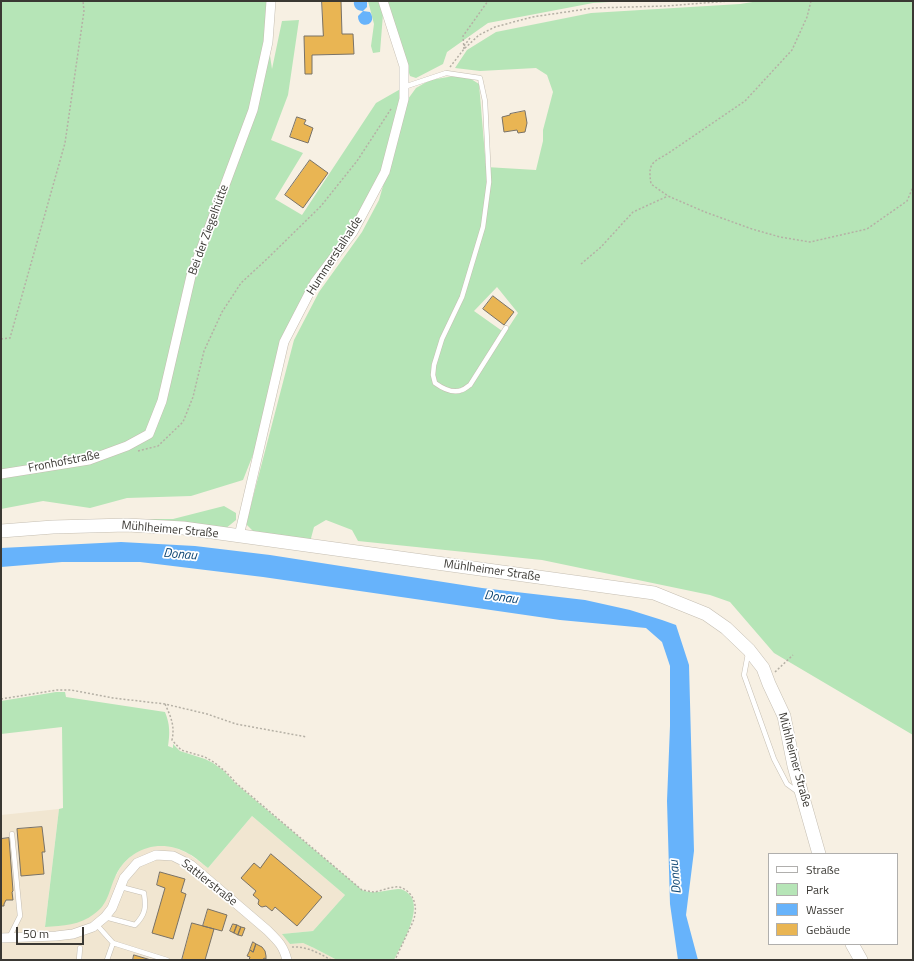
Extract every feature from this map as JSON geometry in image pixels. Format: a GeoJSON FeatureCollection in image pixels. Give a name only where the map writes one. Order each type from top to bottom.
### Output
{"type":"FeatureCollection","features":[{"type":"Feature","properties":{"kind":"main road","name":"Mühlheimer Straße"},"geometry":{"type":"LineString","coordinates":[[1,531],[53,527],[127,525],[184,528],[654,593],[706,614],[726,628],[749,650],[762,668],[784,716],[794,766],[819,853]]}},
{"type":"Feature","properties":{"kind":"main road"},"geometry":{"type":"LineString","coordinates":[[852,945],[860,960]]}},
{"type":"Feature","properties":{"kind":"street","name":"Bei der Ziegelhütte"},"geometry":{"type":"LineString","coordinates":[[130,449],[149,434],[162,402],[191,276],[253,110],[268,42],[271,1]]}},
{"type":"Feature","properties":{"kind":"street","name":"Hummerstalhalde"},"geometry":{"type":"LineString","coordinates":[[239,536],[284,342],[315,282],[353,232],[385,172],[404,99],[404,66],[383,1]]}},
{"type":"Feature","properties":{"kind":"street","name":"Fronhofstraße"},"geometry":{"type":"LineString","coordinates":[[1,474],[89,460],[130,449]]}},
{"type":"Feature","properties":{"kind":"street","name":"Sattlerstraße"},"geometry":{"type":"LineString","coordinates":[[5,938],[56,936],[72,934],[93,927],[105,917],[112,908],[124,878],[138,863],[156,855],[173,856],[191,866],[256,920],[284,949]]}},
{"type":"Feature","properties":{"kind":"street"},"geometry":{"type":"LineString","coordinates":[[284,949],[286,960]]}},
{"type":"Feature","properties":{"kind":"lane"},"geometry":{"type":"LineString","coordinates":[[404,87],[446,73],[480,78],[484,101],[489,182],[483,227],[462,297],[442,339],[434,366],[433,375],[435,383],[442,388],[452,391],[461,391],[470,385],[506,328]]}},
{"type":"Feature","properties":{"kind":"lane"},"geometry":{"type":"LineString","coordinates":[[749,650],[744,675],[774,759],[787,784],[803,796]]}},
{"type":"Feature","properties":{"kind":"lane"},"geometry":{"type":"LineString","coordinates":[[5,938],[20,916],[12,834]]}},
{"type":"Feature","properties":{"kind":"lane"},"geometry":{"type":"LineString","coordinates":[[105,917],[135,925],[142,918],[146,905],[144,893],[121,887]]}},
{"type":"Feature","properties":{"kind":"lane"},"geometry":{"type":"LineString","coordinates":[[96,924],[113,943],[167,960]]}},
{"type":"Feature","properties":{"kind":"lane"},"geometry":{"type":"LineString","coordinates":[[107,960],[113,943]]}},
{"type":"Feature","properties":{"kind":"lane"},"geometry":{"type":"LineString","coordinates":[[79,960],[80,948]]}},
{"type":"Feature","properties":{"kind":"path"},"geometry":{"type":"LineString","coordinates":[[1,339],[10,338],[65,143],[84,11],[83,1]]}},
{"type":"Feature","properties":{"kind":"path"},"geometry":{"type":"LineString","coordinates":[[464,49],[463,36],[488,1]]}},
{"type":"Feature","properties":{"kind":"path"},"geometry":{"type":"LineString","coordinates":[[446,73],[464,49],[479,35],[495,27],[532,17],[593,8],[666,6],[729,1]]}},
{"type":"Feature","properties":{"kind":"path"},"geometry":{"type":"LineString","coordinates":[[811,1],[807,17],[792,50],[745,101],[667,154],[654,161],[649,171],[651,184],[668,196],[705,212],[752,229],[780,237],[810,242],[867,229],[906,202],[913,187]]}},
{"type":"Feature","properties":{"kind":"path"},"geometry":{"type":"LineString","coordinates":[[464,46],[470,38]]}},
{"type":"Feature","properties":{"kind":"path"},"geometry":{"type":"LineString","coordinates":[[130,449],[158,446],[183,422],[193,397],[204,351],[222,312],[241,283],[321,206],[357,161],[393,107]]}},
{"type":"Feature","properties":{"kind":"path"},"geometry":{"type":"LineString","coordinates":[[581,264],[601,247],[633,212],[668,196]]}},
{"type":"Feature","properties":{"kind":"path"},"geometry":{"type":"LineString","coordinates":[[769,684],[776,671],[793,655]]}},
{"type":"Feature","properties":{"kind":"path"},"geometry":{"type":"LineString","coordinates":[[1,699],[57,690],[71,690],[113,698],[164,704],[207,714],[236,724],[307,737]]}},
{"type":"Feature","properties":{"kind":"path"},"geometry":{"type":"LineString","coordinates":[[164,704],[172,718],[172,740],[180,750],[205,758],[215,763],[242,788],[362,890],[374,892],[397,887],[409,892],[414,901],[415,914],[412,924],[395,960]]}},
{"type":"Feature","properties":{"kind":"path"},"geometry":{"type":"LineString","coordinates":[[284,949],[293,946],[300,946],[315,951],[331,960]]}},
{"type":"Feature","properties":{"kind":"shaded area"},"geometry":{"type":"Polygon","coordinates":[[[59,809],[45,926],[116,876],[121,866],[141,849],[155,846],[171,846],[189,854],[208,868],[252,816],[345,895],[313,931],[283,934],[290,944],[303,943],[337,960],[1,960],[1,815],[59,809]]]}},
{"type":"Feature","properties":{"kind":"green space"},"geometry":{"type":"Polygon","coordinates":[[[1,1],[271,1],[268,42],[272,69],[282,21],[299,20],[288,95],[271,140],[303,153],[275,199],[302,215],[376,103],[404,87],[385,172],[353,232],[315,282],[284,342],[266,422],[243,480],[191,496],[127,498],[90,508],[43,501],[1,509],[1,1]]]}},
{"type":"Feature","properties":{"kind":"green space"},"geometry":{"type":"Polygon","coordinates":[[[368,1],[379,1],[383,14],[380,52],[373,53],[371,46],[374,24],[368,1]]]}},
{"type":"Feature","properties":{"kind":"green space"},"geometry":{"type":"Polygon","coordinates":[[[386,1],[627,1],[593,3],[488,23],[447,52],[443,64],[416,78],[410,76],[386,1]]]}},
{"type":"Feature","properties":{"kind":"green space"},"geometry":{"type":"Polygon","coordinates":[[[759,1],[913,1],[913,735],[774,653],[730,602],[710,595],[542,560],[358,541],[352,530],[326,520],[314,527],[310,542],[253,531],[246,524],[294,340],[319,292],[362,232],[379,200],[408,99],[416,88],[430,80],[454,76],[471,79],[479,84],[486,167],[536,170],[543,141],[543,130],[553,92],[547,75],[536,68],[480,71],[455,68],[467,50],[496,32],[591,13],[740,4],[759,1]],[[497,287],[474,311],[505,333],[518,313],[497,287]]]}},
{"type":"Feature","properties":{"kind":"green space"},"geometry":{"type":"Polygon","coordinates":[[[224,506],[236,513],[236,520],[225,529],[143,519],[173,519],[224,506]]]}},
{"type":"Feature","properties":{"kind":"green space"},"geometry":{"type":"Polygon","coordinates":[[[56,692],[65,692],[66,697],[165,712],[169,729],[168,746],[173,748],[173,744],[180,751],[205,759],[224,771],[235,783],[362,890],[376,892],[398,889],[407,892],[413,901],[413,918],[394,960],[337,960],[303,943],[290,944],[282,934],[313,931],[345,895],[252,816],[208,868],[194,857],[179,849],[158,846],[148,848],[138,852],[122,865],[116,875],[103,906],[89,918],[77,923],[45,927],[59,809],[63,808],[62,727],[1,734],[1,701],[56,692]]]}},
{"type":"Feature","properties":{"kind":"water"},"geometry":{"type":"Polygon","coordinates":[[[354,1],[367,1],[367,7],[363,11],[359,10],[355,7],[354,1]]]}},
{"type":"Feature","properties":{"kind":"water"},"geometry":{"type":"Polygon","coordinates":[[[363,11],[370,12],[372,17],[370,23],[364,25],[359,21],[358,16],[363,11]]]}},
{"type":"Feature","properties":{"kind":"water","name":"Donau"},"geometry":{"type":"Polygon","coordinates":[[[121,542],[195,546],[270,555],[482,588],[585,600],[630,610],[676,625],[689,665],[694,851],[686,915],[698,960],[678,960],[670,904],[667,801],[670,726],[670,666],[662,642],[646,628],[560,620],[263,577],[140,562],[62,562],[1,567],[1,548],[121,542]]]}},
{"type":"Feature","properties":{"kind":"building"},"geometry":{"type":"Polygon","coordinates":[[[322,1],[341,1],[342,34],[353,34],[354,54],[312,55],[312,74],[305,74],[304,36],[323,36],[322,1]]]}},
{"type":"Feature","properties":{"kind":"building"},"geometry":{"type":"Polygon","coordinates":[[[525,111],[527,123],[525,132],[518,133],[517,130],[504,132],[502,117],[525,111]]]}},
{"type":"Feature","properties":{"kind":"building"},"geometry":{"type":"Polygon","coordinates":[[[297,117],[306,120],[304,124],[313,128],[308,143],[290,137],[297,117]]]}},
{"type":"Feature","properties":{"kind":"building"},"geometry":{"type":"Polygon","coordinates":[[[310,160],[328,173],[303,208],[285,195],[310,160]]]}},
{"type":"Feature","properties":{"kind":"building"},"geometry":{"type":"Polygon","coordinates":[[[493,296],[514,312],[504,325],[483,309],[493,296]]]}},
{"type":"Feature","properties":{"kind":"building"},"geometry":{"type":"Polygon","coordinates":[[[42,827],[45,852],[42,852],[44,874],[21,876],[17,829],[42,827]]]}},
{"type":"Feature","properties":{"kind":"building"},"geometry":{"type":"Polygon","coordinates":[[[9,838],[13,900],[6,900],[4,906],[1,906],[1,839],[9,838]]]}},
{"type":"Feature","properties":{"kind":"building"},"geometry":{"type":"Polygon","coordinates":[[[271,854],[322,897],[297,926],[275,907],[272,911],[266,906],[260,906],[258,904],[259,900],[253,895],[256,891],[241,878],[254,863],[260,868],[271,854]]]}},
{"type":"Feature","properties":{"kind":"building"},"geometry":{"type":"Polygon","coordinates":[[[160,872],[185,879],[181,892],[186,894],[173,939],[152,933],[165,888],[157,885],[160,872]]]}},
{"type":"Feature","properties":{"kind":"building"},"geometry":{"type":"Polygon","coordinates":[[[208,909],[227,915],[222,931],[203,926],[208,909]]]}},
{"type":"Feature","properties":{"kind":"building"},"geometry":{"type":"Polygon","coordinates":[[[192,923],[214,929],[205,960],[182,960],[192,923]]]}},
{"type":"Feature","properties":{"kind":"building"},"geometry":{"type":"Polygon","coordinates":[[[233,924],[237,925],[234,933],[230,931],[233,924]]]}},
{"type":"Feature","properties":{"kind":"building"},"geometry":{"type":"Polygon","coordinates":[[[237,925],[241,927],[238,935],[234,933],[237,925]]]}},
{"type":"Feature","properties":{"kind":"building"},"geometry":{"type":"Polygon","coordinates":[[[241,927],[245,928],[242,936],[238,935],[241,927]]]}},
{"type":"Feature","properties":{"kind":"building"},"geometry":{"type":"Polygon","coordinates":[[[253,942],[256,944],[253,952],[250,950],[253,942]]]}},
{"type":"Feature","properties":{"kind":"building"},"geometry":{"type":"Polygon","coordinates":[[[256,944],[262,947],[265,951],[266,959],[249,960],[250,957],[247,956],[250,950],[253,952],[256,944]]]}},
{"type":"Feature","properties":{"kind":"building"},"geometry":{"type":"Polygon","coordinates":[[[134,955],[151,960],[133,960],[134,955]]]}}]}
